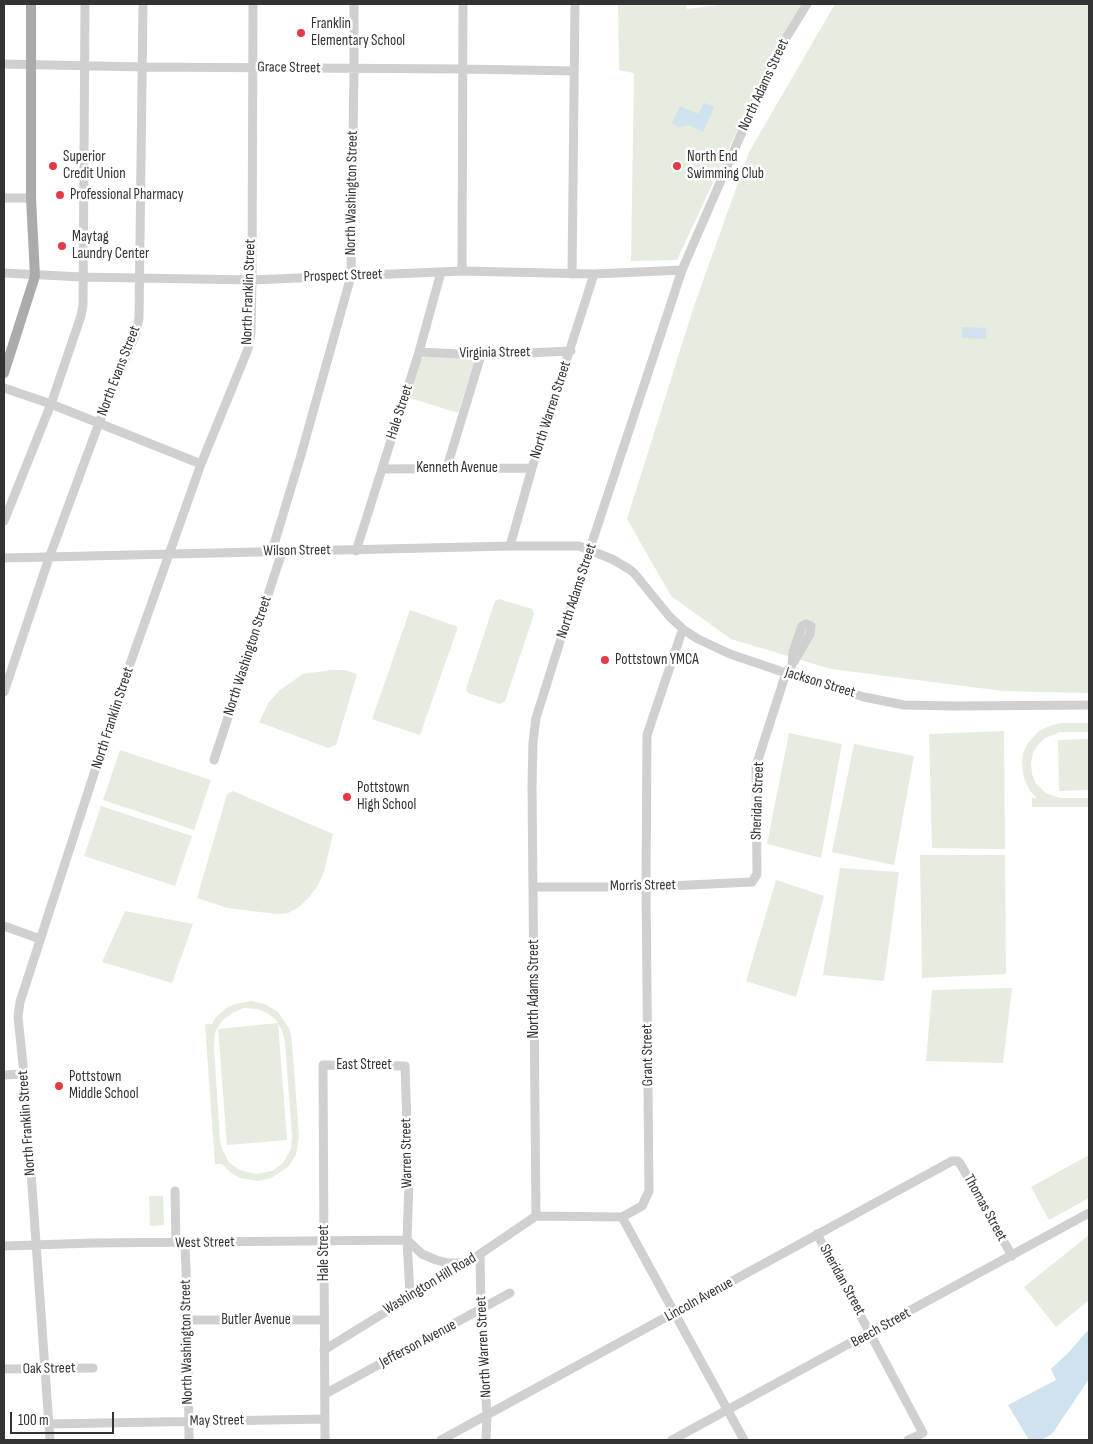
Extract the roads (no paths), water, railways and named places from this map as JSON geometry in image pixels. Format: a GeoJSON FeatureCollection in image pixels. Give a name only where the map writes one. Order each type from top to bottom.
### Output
{"type":"FeatureCollection","features":[{"type":"Feature","properties":{"kind":"main road"},"geometry":{"type":"LineString","coordinates":[[4,373],[35,276],[31,198],[31,4]]}},
{"type":"Feature","properties":{"kind":"street"},"geometry":{"type":"LineString","coordinates":[[4,521],[51,404],[83,305],[84,4]]}},
{"type":"Feature","properties":{"kind":"street","name":"North Evans Street"},"geometry":{"type":"LineString","coordinates":[[4,690],[49,558],[99,424],[136,333],[139,318],[140,278],[143,4]]}},
{"type":"Feature","properties":{"kind":"street","name":"North Franklin Street"},"geometry":{"type":"LineString","coordinates":[[50,1440],[24,1074],[18,1017],[20,1002],[124,681],[201,464],[248,349],[251,333],[252,280],[253,4]]}},
{"type":"Feature","properties":{"kind":"street","name":"North Washington Street"},"geometry":{"type":"LineString","coordinates":[[272,551],[351,276],[354,4]]}},
{"type":"Feature","properties":{"kind":"street"},"geometry":{"type":"LineString","coordinates":[[462,271],[463,4]]}},
{"type":"Feature","properties":{"kind":"street"},"geometry":{"type":"LineString","coordinates":[[572,274],[575,4]]}},
{"type":"Feature","properties":{"kind":"street","name":"North Adams Street"},"geometry":{"type":"LineString","coordinates":[[536,1216],[532,778],[536,718],[682,270],[773,62],[807,4]]}},
{"type":"Feature","properties":{"kind":"street","name":"Grace Street"},"geometry":{"type":"LineString","coordinates":[[4,64],[354,70],[574,71]]}},
{"type":"Feature","properties":{"kind":"street"},"geometry":{"type":"LineString","coordinates":[[4,198],[31,198]]}},
{"type":"Feature","properties":{"kind":"street","name":"Prospect Street"},"geometry":{"type":"LineString","coordinates":[[4,273],[35,276],[252,280],[462,271],[594,274],[682,270]]}},
{"type":"Feature","properties":{"kind":"street","name":"Hale Street"},"geometry":{"type":"LineString","coordinates":[[356,550],[419,352],[441,272]]}},
{"type":"Feature","properties":{"kind":"street","name":"North Warren Street"},"geometry":{"type":"LineString","coordinates":[[510,546],[532,468],[571,351],[594,274]]}},
{"type":"Feature","properties":{"kind":"street","name":"Virginia Street"},"geometry":{"type":"LineString","coordinates":[[419,352],[481,355],[571,351]]}},
{"type":"Feature","properties":{"kind":"street"},"geometry":{"type":"LineString","coordinates":[[447,467],[481,355]]}},
{"type":"Feature","properties":{"kind":"street"},"geometry":{"type":"LineString","coordinates":[[4,388],[51,404],[201,464]]}},
{"type":"Feature","properties":{"kind":"street","name":"Kenneth Avenue"},"geometry":{"type":"LineString","coordinates":[[382,469],[447,467],[532,468]]}},
{"type":"Feature","properties":{"kind":"street","name":"Wilson Street"},"geometry":{"type":"LineString","coordinates":[[4,558],[510,546],[579,546],[590,550]]}},
{"type":"Feature","properties":{"kind":"street","name":"Jackson Street"},"geometry":{"type":"LineString","coordinates":[[590,550],[612,559],[634,573],[684,630],[714,648],[786,673],[864,697],[904,705],[1089,705]]}},
{"type":"Feature","properties":{"kind":"street","name":"North Washington Street"},"geometry":{"type":"LineString","coordinates":[[214,760],[282,552]]}},
{"type":"Feature","properties":{"kind":"street","name":"Grant Street"},"geometry":{"type":"LineString","coordinates":[[622,1217],[642,1206],[649,1191],[646,887],[647,735],[681,634],[684,630]]}},
{"type":"Feature","properties":{"kind":"street","name":"Sheridan Street"},"geometry":{"type":"LineString","coordinates":[[752,882],[757,874],[756,766],[786,673],[792,665]]}},
{"type":"Feature","properties":{"kind":"street","name":"Morris Street"},"geometry":{"type":"LineString","coordinates":[[534,887],[646,887],[752,882]]}},
{"type":"Feature","properties":{"kind":"street"},"geometry":{"type":"LineString","coordinates":[[4,926],[40,939]]}},
{"type":"Feature","properties":{"kind":"street","name":"Hale Street"},"geometry":{"type":"LineString","coordinates":[[323,1065],[324,1440]]}},
{"type":"Feature","properties":{"kind":"street","name":"East Street"},"geometry":{"type":"LineString","coordinates":[[323,1065],[405,1066]]}},
{"type":"Feature","properties":{"kind":"street","name":"Warren Street"},"geometry":{"type":"LineString","coordinates":[[405,1066],[409,1183],[407,1240],[410,1296]]}},
{"type":"Feature","properties":{"kind":"street"},"geometry":{"type":"LineString","coordinates":[[4,1075],[24,1074]]}},
{"type":"Feature","properties":{"kind":"street","name":"Lincoln Avenue"},"geometry":{"type":"LineString","coordinates":[[441,1440],[675,1314],[947,1163],[958,1161]]}},
{"type":"Feature","properties":{"kind":"street","name":"Thomas Street"},"geometry":{"type":"LineString","coordinates":[[958,1161],[1012,1256]]}},
{"type":"Feature","properties":{"kind":"street","name":"North Washington Street"},"geometry":{"type":"LineString","coordinates":[[175,1191],[188,1320],[190,1440]]}},
{"type":"Feature","properties":{"kind":"street","name":"Beech Street"},"geometry":{"type":"LineString","coordinates":[[672,1440],[1089,1213]]}},
{"type":"Feature","properties":{"kind":"street"},"geometry":{"type":"LineString","coordinates":[[536,1216],[622,1217],[744,1440]]}},
{"type":"Feature","properties":{"kind":"street","name":"Washington Hill Road"},"geometry":{"type":"LineString","coordinates":[[324,1350],[480,1254],[536,1216]]}},
{"type":"Feature","properties":{"kind":"street","name":"Sheridan Street"},"geometry":{"type":"LineString","coordinates":[[817,1234],[922,1432],[908,1440]]}},
{"type":"Feature","properties":{"kind":"street"},"geometry":{"type":"LineString","coordinates":[[407,1240],[422,1254],[436,1260],[448,1263],[466,1262]]}},
{"type":"Feature","properties":{"kind":"street","name":"West Street"},"geometry":{"type":"LineString","coordinates":[[4,1246],[93,1243],[407,1240]]}},
{"type":"Feature","properties":{"kind":"street","name":"North Warren Street"},"geometry":{"type":"LineString","coordinates":[[480,1254],[487,1416],[486,1440]]}},
{"type":"Feature","properties":{"kind":"street","name":"Jefferson Avenue"},"geometry":{"type":"LineString","coordinates":[[325,1394],[510,1293]]}},
{"type":"Feature","properties":{"kind":"street","name":"Butler Avenue"},"geometry":{"type":"LineString","coordinates":[[188,1320],[324,1320]]}},
{"type":"Feature","properties":{"kind":"street","name":"Oak Street"},"geometry":{"type":"LineString","coordinates":[[4,1369],[94,1368]]}},
{"type":"Feature","properties":{"kind":"street","name":"May Street"},"geometry":{"type":"LineString","coordinates":[[49,1424],[324,1419]]}},
{"type":"Feature","properties":{"kind":"water"},"geometry":{"type":"Polygon","coordinates":[[[704,103],[714,107],[703,132],[689,125],[678,127],[672,123],[680,106],[698,114],[704,103]]]}},
{"type":"Feature","properties":{"kind":"water"},"geometry":{"type":"Polygon","coordinates":[[[962,327],[986,328],[986,339],[962,338],[962,327]]]}},
{"type":"Feature","properties":{"kind":"water"},"geometry":{"type":"Polygon","coordinates":[[[1089,1329],[1089,1379],[1052,1434],[1041,1440],[1029,1440],[1008,1405],[1056,1380],[1051,1369],[1089,1329]]]}},
{"type":"Feature","properties":{"kind":"place","name":"Franklin Elementary School"},"geometry":{"type":"Point","coordinates":[301,33]}},
{"type":"Feature","properties":{"kind":"place","name":"Superior Credit Union"},"geometry":{"type":"Point","coordinates":[53,166]}},
{"type":"Feature","properties":{"kind":"place","name":"North End Swimming Club"},"geometry":{"type":"Point","coordinates":[677,166]}},
{"type":"Feature","properties":{"kind":"place","name":"Professional Pharmacy"},"geometry":{"type":"Point","coordinates":[60,195]}},
{"type":"Feature","properties":{"kind":"place","name":"Maytag Laundry Center"},"geometry":{"type":"Point","coordinates":[62,246]}},
{"type":"Feature","properties":{"kind":"place","name":"Pottstown YMCA"},"geometry":{"type":"Point","coordinates":[605,660]}},
{"type":"Feature","properties":{"kind":"place","name":"Pottstown High School"},"geometry":{"type":"Point","coordinates":[347,797]}},
{"type":"Feature","properties":{"kind":"place","name":"Pottstown Middle School"},"geometry":{"type":"Point","coordinates":[59,1086]}}]}
